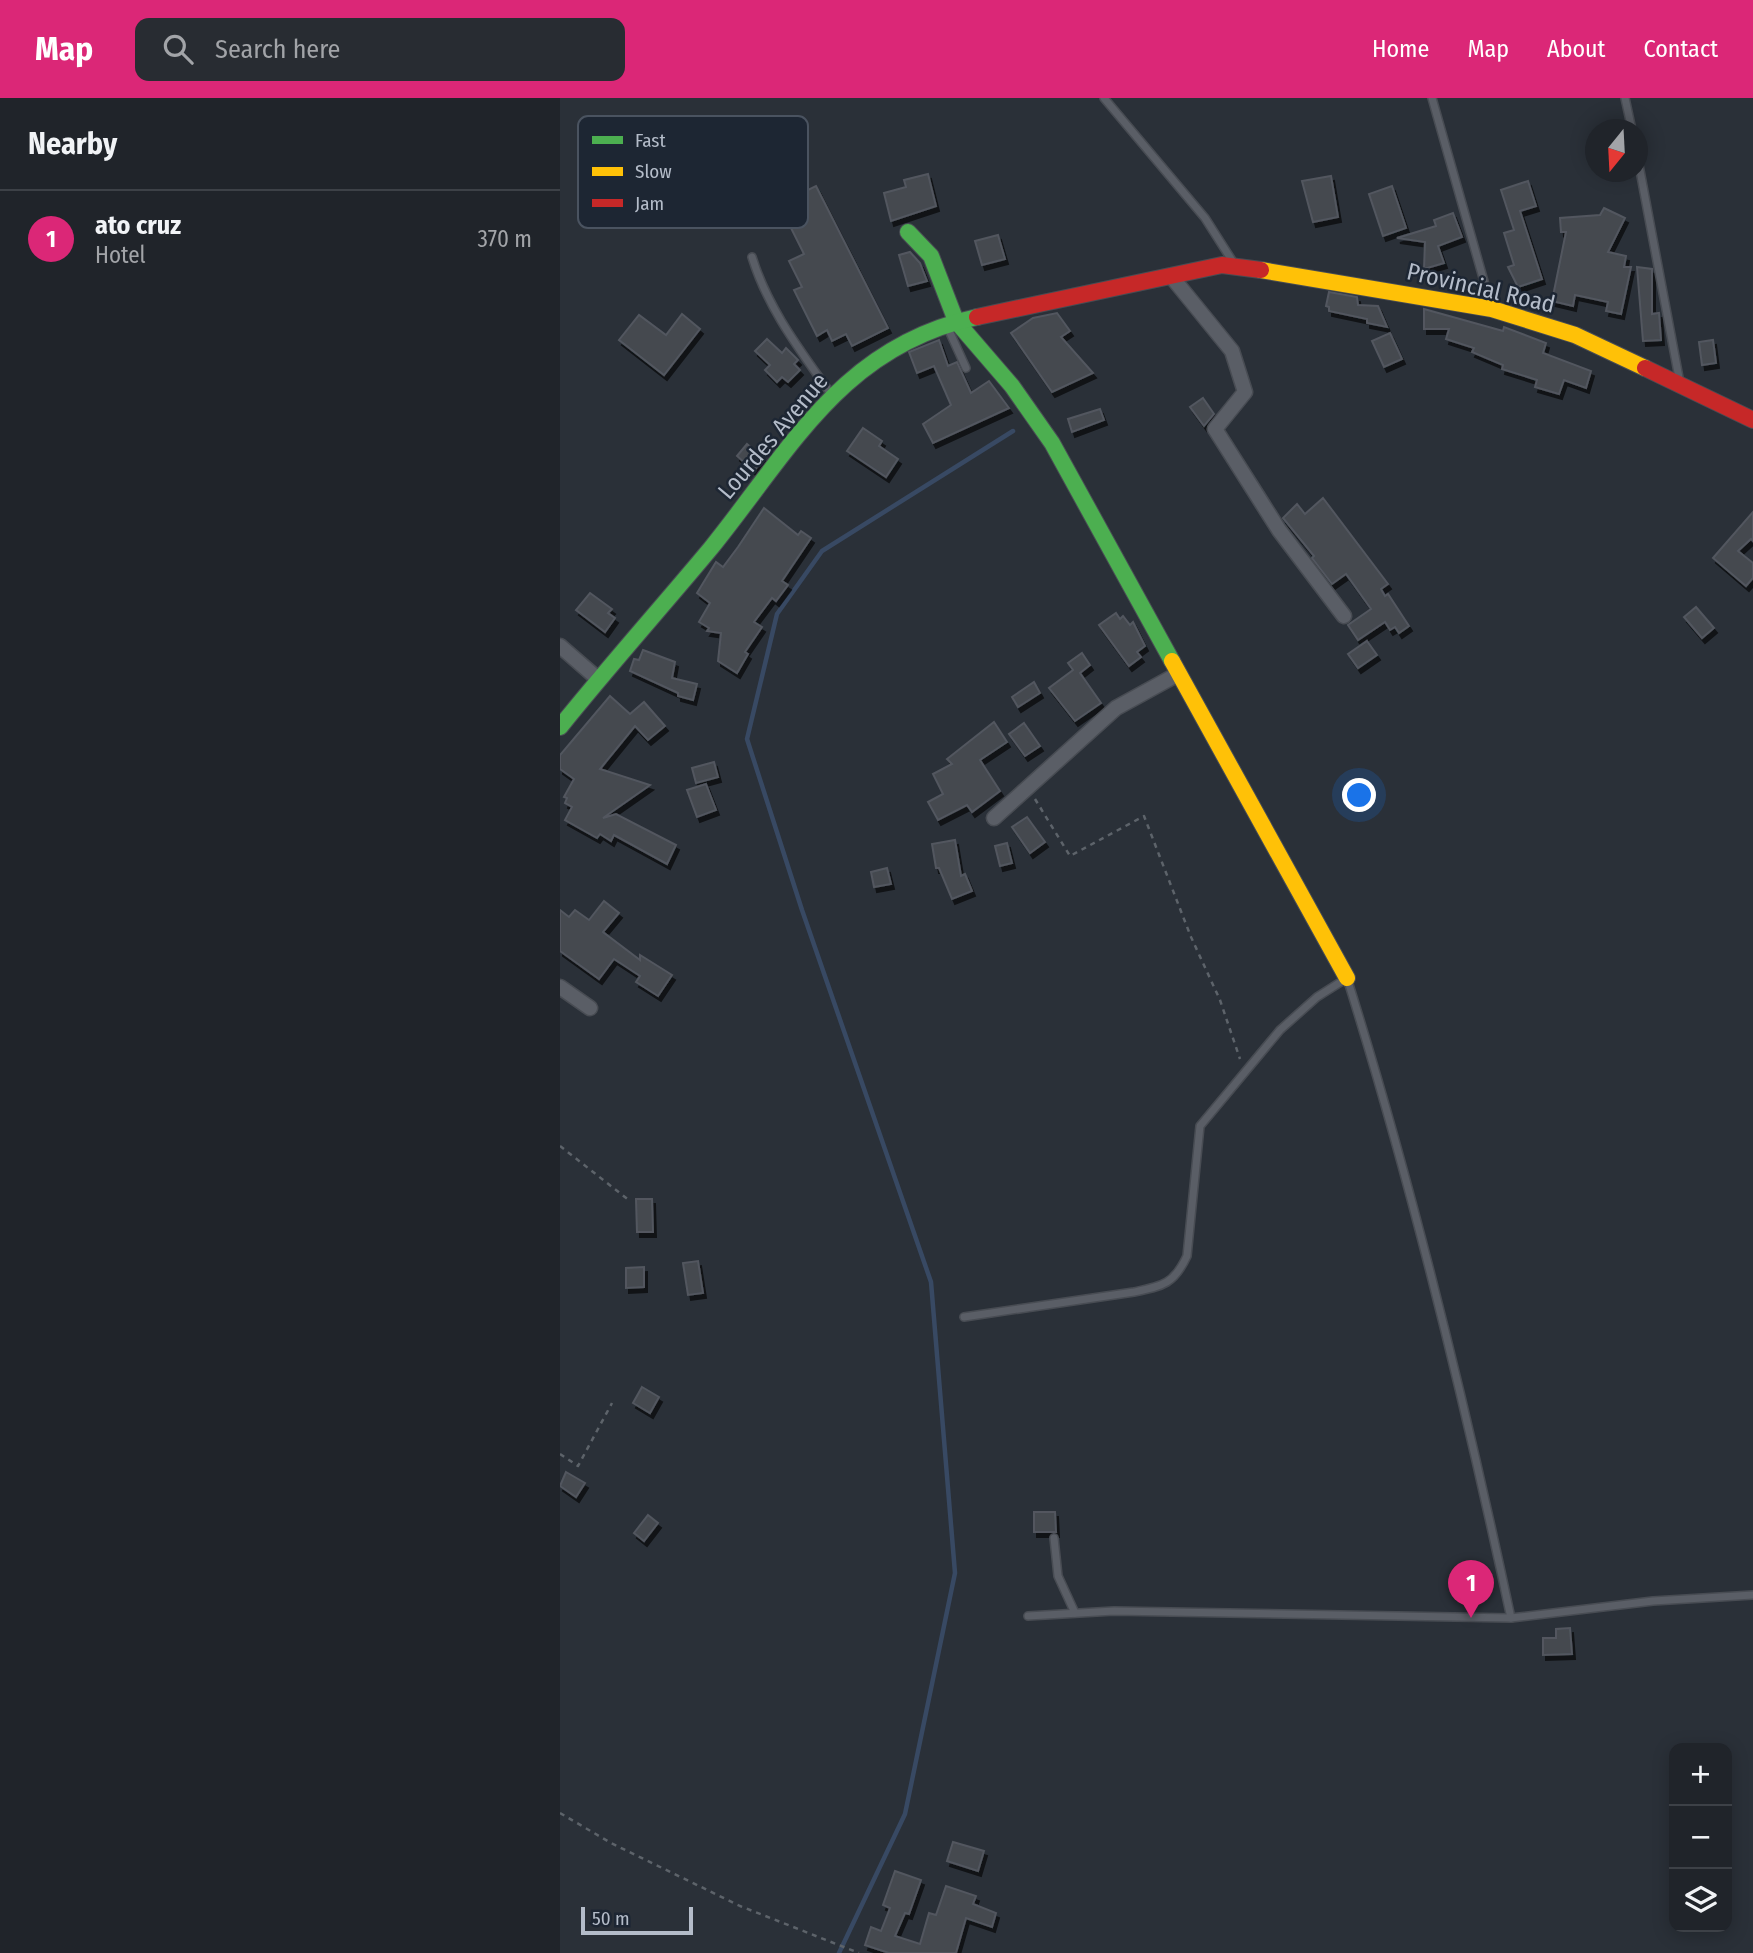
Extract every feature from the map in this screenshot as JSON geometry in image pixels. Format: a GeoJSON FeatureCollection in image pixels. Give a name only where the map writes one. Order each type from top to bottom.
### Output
{"type":"FeatureCollection","features":[{"type":"Feature","properties":{"kind":"main road"},"geometry":{"type":"LineString","coordinates":[[908,232],[931,256],[951,322],[1012,386],[1052,443],[1347,978]]}},
{"type":"Feature","properties":{"kind":"main road","name":"Lourdes Avenue"},"geometry":{"type":"LineString","coordinates":[[560,727],[832,395],[902,339],[951,322],[1229,266]]}},
{"type":"Feature","properties":{"kind":"main road","name":"Provincial Road"},"geometry":{"type":"LineString","coordinates":[[1229,266],[1339,281],[1492,309],[1575,335],[1680,383],[1753,421]]}},
{"type":"Feature","properties":{"kind":"street"},"geometry":{"type":"LineString","coordinates":[[1171,276],[1232,351],[1245,392],[1215,429],[1279,530],[1343,616]]}},
{"type":"Feature","properties":{"kind":"street"},"geometry":{"type":"LineString","coordinates":[[560,646],[598,679]]}},
{"type":"Feature","properties":{"kind":"street"},"geometry":{"type":"LineString","coordinates":[[994,818],[1116,708],[1178,674]]}},
{"type":"Feature","properties":{"kind":"street"},"geometry":{"type":"LineString","coordinates":[[560,987],[590,1008]]}},
{"type":"Feature","properties":{"kind":"lane"},"geometry":{"type":"LineString","coordinates":[[1104,98],[1205,218],[1229,266]]}},
{"type":"Feature","properties":{"kind":"lane"},"geometry":{"type":"LineString","coordinates":[[1432,98],[1492,309]]}},
{"type":"Feature","properties":{"kind":"lane"},"geometry":{"type":"LineString","coordinates":[[1625,98],[1630,119]]}},
{"type":"Feature","properties":{"kind":"lane"},"geometry":{"type":"LineString","coordinates":[[1641,182],[1680,383]]}},
{"type":"Feature","properties":{"kind":"lane"},"geometry":{"type":"LineString","coordinates":[[752,257],[761,286],[776,315],[832,395]]}},
{"type":"Feature","properties":{"kind":"lane"},"geometry":{"type":"LineString","coordinates":[[951,322],[966,368]]}},
{"type":"Feature","properties":{"kind":"lane"},"geometry":{"type":"LineString","coordinates":[[964,1317],[1161,1287],[1178,1276],[1187,1256],[1200,1126],[1302,1009],[1347,978],[1410,1191],[1485,1494],[1511,1618]]}},
{"type":"Feature","properties":{"kind":"lane"},"geometry":{"type":"LineString","coordinates":[[1054,1538],[1058,1576],[1075,1613]]}},
{"type":"Feature","properties":{"kind":"lane"},"geometry":{"type":"LineString","coordinates":[[1028,1616],[1211,1611],[1321,1617],[1511,1618],[1653,1601],[1753,1595]]}},
{"type":"Feature","properties":{"kind":"path"},"geometry":{"type":"LineString","coordinates":[[1029,789],[1070,856],[1105,834],[1144,816],[1191,937],[1220,1000],[1245,1072]]}},
{"type":"Feature","properties":{"kind":"path"},"geometry":{"type":"LineString","coordinates":[[560,1146],[631,1201]]}},
{"type":"Feature","properties":{"kind":"path"},"geometry":{"type":"LineString","coordinates":[[560,1454],[578,1466],[612,1403]]}},
{"type":"Feature","properties":{"kind":"path"},"geometry":{"type":"LineString","coordinates":[[560,1813],[611,1843],[740,1906],[859,1953]]}},
{"type":"Feature","properties":{"kind":"building"},"geometry":{"type":"Polygon","coordinates":[[[928,174],[936,206],[891,221],[884,193],[906,187],[904,180],[928,174]]]}},
{"type":"Feature","properties":{"kind":"building"},"geometry":{"type":"Polygon","coordinates":[[[1331,176],[1338,217],[1313,222],[1302,181],[1331,176]]]}},
{"type":"Feature","properties":{"kind":"building"},"geometry":{"type":"Polygon","coordinates":[[[1528,181],[1536,206],[1520,211],[1542,279],[1518,287],[1508,267],[1514,265],[1504,233],[1514,230],[1501,190],[1528,181]]]}},
{"type":"Feature","properties":{"kind":"building"},"geometry":{"type":"Polygon","coordinates":[[[816,186],[888,328],[852,346],[846,334],[832,341],[827,330],[817,336],[794,290],[802,287],[789,261],[804,254],[791,228],[808,228],[808,190],[816,186]]]}},
{"type":"Feature","properties":{"kind":"building"},"geometry":{"type":"Polygon","coordinates":[[[1392,186],[1406,228],[1383,236],[1369,194],[1392,186]]]}},
{"type":"Feature","properties":{"kind":"building"},"geometry":{"type":"Polygon","coordinates":[[[1604,208],[1625,218],[1608,252],[1626,256],[1624,267],[1631,267],[1621,314],[1606,311],[1608,302],[1575,295],[1573,306],[1552,301],[1566,232],[1561,232],[1560,218],[1600,215],[1604,208]]]}},
{"type":"Feature","properties":{"kind":"building"},"geometry":{"type":"Polygon","coordinates":[[[1453,213],[1462,237],[1438,246],[1444,263],[1424,269],[1425,242],[1397,238],[1436,226],[1434,220],[1453,213]]]}},
{"type":"Feature","properties":{"kind":"building"},"geometry":{"type":"Polygon","coordinates":[[[998,235],[1005,259],[982,265],[975,241],[998,235]]]}},
{"type":"Feature","properties":{"kind":"building"},"geometry":{"type":"Polygon","coordinates":[[[910,252],[920,263],[927,281],[908,286],[899,255],[910,252]]]}},
{"type":"Feature","properties":{"kind":"building"},"geometry":{"type":"Polygon","coordinates":[[[1637,267],[1652,269],[1652,314],[1659,313],[1661,340],[1643,341],[1637,267]]]}},
{"type":"Feature","properties":{"kind":"building"},"geometry":{"type":"Polygon","coordinates":[[[1329,292],[1357,297],[1358,305],[1378,306],[1387,327],[1367,323],[1367,319],[1329,311],[1326,306],[1329,292]]]}},
{"type":"Feature","properties":{"kind":"building"},"geometry":{"type":"Polygon","coordinates":[[[1424,309],[1503,331],[1504,327],[1546,343],[1543,353],[1591,371],[1586,388],[1564,380],[1559,394],[1535,387],[1537,380],[1502,369],[1503,365],[1472,352],[1474,348],[1446,339],[1449,329],[1424,329],[1424,309]]]}},
{"type":"Feature","properties":{"kind":"building"},"geometry":{"type":"Polygon","coordinates":[[[1057,313],[1070,331],[1061,337],[1093,373],[1052,392],[1011,333],[1033,318],[1057,313]]]}},
{"type":"Feature","properties":{"kind":"building"},"geometry":{"type":"Polygon","coordinates":[[[682,314],[700,329],[664,375],[619,340],[639,315],[666,335],[682,314]]]}},
{"type":"Feature","properties":{"kind":"building"},"geometry":{"type":"Polygon","coordinates":[[[1390,333],[1402,359],[1384,367],[1372,341],[1390,333]]]}},
{"type":"Feature","properties":{"kind":"building"},"geometry":{"type":"Polygon","coordinates":[[[767,339],[782,353],[786,348],[798,360],[794,364],[800,370],[788,382],[782,377],[777,382],[765,370],[770,365],[755,351],[767,339]]]}},
{"type":"Feature","properties":{"kind":"building"},"geometry":{"type":"Polygon","coordinates":[[[939,340],[948,366],[957,362],[971,393],[989,381],[1009,408],[933,443],[923,424],[951,405],[934,366],[917,373],[909,352],[939,340]]]}},
{"type":"Feature","properties":{"kind":"building"},"geometry":{"type":"Polygon","coordinates":[[[1713,340],[1716,363],[1702,365],[1699,342],[1713,340]]]}},
{"type":"Feature","properties":{"kind":"building"},"geometry":{"type":"Polygon","coordinates":[[[1203,398],[1214,414],[1204,426],[1190,407],[1203,398]]]}},
{"type":"Feature","properties":{"kind":"building"},"geometry":{"type":"Polygon","coordinates":[[[1100,409],[1104,420],[1072,432],[1068,419],[1100,409]]]}},
{"type":"Feature","properties":{"kind":"building"},"geometry":{"type":"Polygon","coordinates":[[[863,428],[882,441],[879,446],[898,459],[886,477],[847,451],[863,428]]]}},
{"type":"Feature","properties":{"kind":"building"},"geometry":{"type":"Polygon","coordinates":[[[747,444],[764,458],[754,471],[737,456],[747,444]]]}},
{"type":"Feature","properties":{"kind":"building"},"geometry":{"type":"Polygon","coordinates":[[[1323,498],[1388,584],[1381,589],[1385,596],[1388,594],[1409,626],[1399,633],[1395,627],[1390,630],[1385,622],[1358,640],[1348,625],[1371,609],[1346,574],[1332,584],[1312,558],[1314,556],[1283,518],[1297,504],[1305,514],[1323,498]]]}},
{"type":"Feature","properties":{"kind":"building"},"geometry":{"type":"Polygon","coordinates":[[[764,508],[798,535],[801,531],[811,538],[782,581],[788,585],[776,601],[772,598],[754,622],[762,627],[745,652],[748,654],[737,673],[718,661],[721,633],[707,631],[709,628],[699,622],[710,603],[697,593],[716,562],[723,567],[764,508]]]}},
{"type":"Feature","properties":{"kind":"building"},"geometry":{"type":"Polygon","coordinates":[[[1753,512],[1753,541],[1751,539],[1738,551],[1753,563],[1753,578],[1746,586],[1713,558],[1753,512]]]}},
{"type":"Feature","properties":{"kind":"building"},"geometry":{"type":"Polygon","coordinates":[[[590,593],[612,609],[608,613],[615,618],[605,632],[576,610],[590,593]]]}},
{"type":"Feature","properties":{"kind":"building"},"geometry":{"type":"Polygon","coordinates":[[[1696,607],[1714,628],[1702,638],[1684,617],[1696,607]]]}},
{"type":"Feature","properties":{"kind":"building"},"geometry":{"type":"Polygon","coordinates":[[[1116,613],[1120,619],[1123,616],[1130,625],[1133,622],[1145,646],[1137,652],[1141,657],[1129,666],[1099,625],[1116,613]]]}},
{"type":"Feature","properties":{"kind":"building"},"geometry":{"type":"Polygon","coordinates":[[[1367,641],[1377,655],[1358,668],[1348,654],[1367,641]]]}},
{"type":"Feature","properties":{"kind":"building"},"geometry":{"type":"Polygon","coordinates":[[[643,650],[675,662],[672,678],[697,684],[693,700],[678,696],[678,693],[630,671],[634,659],[639,660],[643,650]]]}},
{"type":"Feature","properties":{"kind":"building"},"geometry":{"type":"Polygon","coordinates":[[[1082,653],[1090,665],[1080,673],[1101,703],[1075,721],[1049,688],[1073,670],[1068,663],[1082,653]]]}},
{"type":"Feature","properties":{"kind":"building"},"geometry":{"type":"Polygon","coordinates":[[[1034,682],[1040,693],[1018,707],[1012,697],[1034,682]]]}},
{"type":"Feature","properties":{"kind":"building"},"geometry":{"type":"Polygon","coordinates":[[[610,696],[630,714],[644,702],[665,726],[648,740],[635,726],[600,769],[650,785],[603,818],[616,814],[676,845],[667,864],[614,835],[611,841],[600,834],[597,838],[565,820],[572,807],[565,803],[567,798],[564,797],[574,779],[560,769],[560,755],[610,696]]]}},
{"type":"Feature","properties":{"kind":"building"},"geometry":{"type":"Polygon","coordinates":[[[994,722],[1007,742],[980,760],[1000,791],[972,812],[967,805],[938,820],[928,802],[943,794],[933,774],[952,764],[947,759],[994,722]]]}},
{"type":"Feature","properties":{"kind":"building"},"geometry":{"type":"Polygon","coordinates":[[[1024,723],[1040,746],[1025,756],[1009,734],[1024,723]]]}},
{"type":"Feature","properties":{"kind":"building"},"geometry":{"type":"Polygon","coordinates":[[[714,762],[718,777],[696,783],[692,768],[714,762]]]}},
{"type":"Feature","properties":{"kind":"building"},"geometry":{"type":"Polygon","coordinates":[[[706,784],[716,810],[697,817],[687,790],[706,784]]]}},
{"type":"Feature","properties":{"kind":"building"},"geometry":{"type":"Polygon","coordinates":[[[1027,817],[1045,842],[1030,853],[1012,827],[1027,817]]]}},
{"type":"Feature","properties":{"kind":"building"},"geometry":{"type":"Polygon","coordinates":[[[955,840],[961,876],[965,874],[972,891],[952,899],[939,868],[936,868],[932,844],[955,840]]]}},
{"type":"Feature","properties":{"kind":"building"},"geometry":{"type":"Polygon","coordinates":[[[1007,843],[1012,863],[1000,866],[995,846],[1007,843]]]}},
{"type":"Feature","properties":{"kind":"building"},"geometry":{"type":"Polygon","coordinates":[[[887,868],[891,884],[874,887],[871,872],[887,868]]]}},
{"type":"Feature","properties":{"kind":"building"},"geometry":{"type":"Polygon","coordinates":[[[604,901],[619,913],[603,932],[640,960],[640,955],[672,975],[658,996],[636,982],[640,976],[614,959],[599,979],[560,951],[560,910],[569,917],[575,910],[589,920],[604,901]]]}},
{"type":"Feature","properties":{"kind":"building"},"geometry":{"type":"Polygon","coordinates":[[[636,1199],[652,1199],[653,1232],[637,1232],[636,1199]]]}},
{"type":"Feature","properties":{"kind":"building"},"geometry":{"type":"Polygon","coordinates":[[[698,1261],[703,1293],[688,1295],[683,1263],[698,1261]]]}},
{"type":"Feature","properties":{"kind":"building"},"geometry":{"type":"Polygon","coordinates":[[[644,1267],[644,1287],[626,1288],[626,1268],[644,1267]]]}},
{"type":"Feature","properties":{"kind":"building"},"geometry":{"type":"Polygon","coordinates":[[[642,1387],[659,1397],[650,1413],[633,1403],[642,1387]]]}},
{"type":"Feature","properties":{"kind":"building"},"geometry":{"type":"Polygon","coordinates":[[[566,1472],[585,1483],[576,1497],[560,1486],[566,1472]]]}},
{"type":"Feature","properties":{"kind":"building"},"geometry":{"type":"Polygon","coordinates":[[[1034,1512],[1055,1512],[1056,1532],[1034,1532],[1034,1512]]]}},
{"type":"Feature","properties":{"kind":"building"},"geometry":{"type":"Polygon","coordinates":[[[648,1515],[658,1523],[644,1541],[634,1533],[648,1515]]]}},
{"type":"Feature","properties":{"kind":"building"},"geometry":{"type":"Polygon","coordinates":[[[1570,1628],[1572,1654],[1543,1655],[1543,1638],[1556,1638],[1556,1629],[1570,1628]]]}},
{"type":"Feature","properties":{"kind":"building"},"geometry":{"type":"Polygon","coordinates":[[[953,1842],[984,1851],[978,1871],[947,1861],[953,1842]]]}},
{"type":"Feature","properties":{"kind":"building"},"geometry":{"type":"Polygon","coordinates":[[[895,1871],[921,1880],[909,1914],[905,1913],[895,1936],[920,1944],[929,1913],[936,1915],[946,1886],[976,1896],[973,1904],[996,1913],[992,1927],[966,1918],[956,1953],[889,1953],[865,1945],[871,1927],[881,1931],[890,1908],[883,1905],[895,1871]]]}},
{"type":"Feature","properties":{"kind":"waterway"},"geometry":{"type":"LineString","coordinates":[[839,1953],[905,1814],[955,1573],[931,1282],[802,910],[747,739],[777,614],[822,551],[1013,431]]}},
{"type":"Feature","properties":{"kind":"traffic: fast"},"geometry":{"type":"LineString","coordinates":[[908,232],[931,256],[956,321],[1012,386],[1052,443],[1172,661]]}},
{"type":"Feature","properties":{"kind":"traffic: fast"},"geometry":{"type":"LineString","coordinates":[[560,727],[711,548],[823,406],[855,377],[890,351],[930,331],[977,317]]}},
{"type":"Feature","properties":{"kind":"traffic: slow"},"geometry":{"type":"LineString","coordinates":[[1261,270],[1492,309],[1575,335],[1645,368]]}},
{"type":"Feature","properties":{"kind":"traffic: slow"},"geometry":{"type":"LineString","coordinates":[[1172,661],[1347,978]]}},
{"type":"Feature","properties":{"kind":"traffic: jam"},"geometry":{"type":"LineString","coordinates":[[977,317],[1222,265],[1261,270]]}},
{"type":"Feature","properties":{"kind":"traffic: jam"},"geometry":{"type":"LineString","coordinates":[[1645,368],[1753,420]]}},
{"type":"Feature","properties":{"kind":"place","name":"ato cruz"},"geometry":{"type":"Point","coordinates":[1471,1618]}}]}
